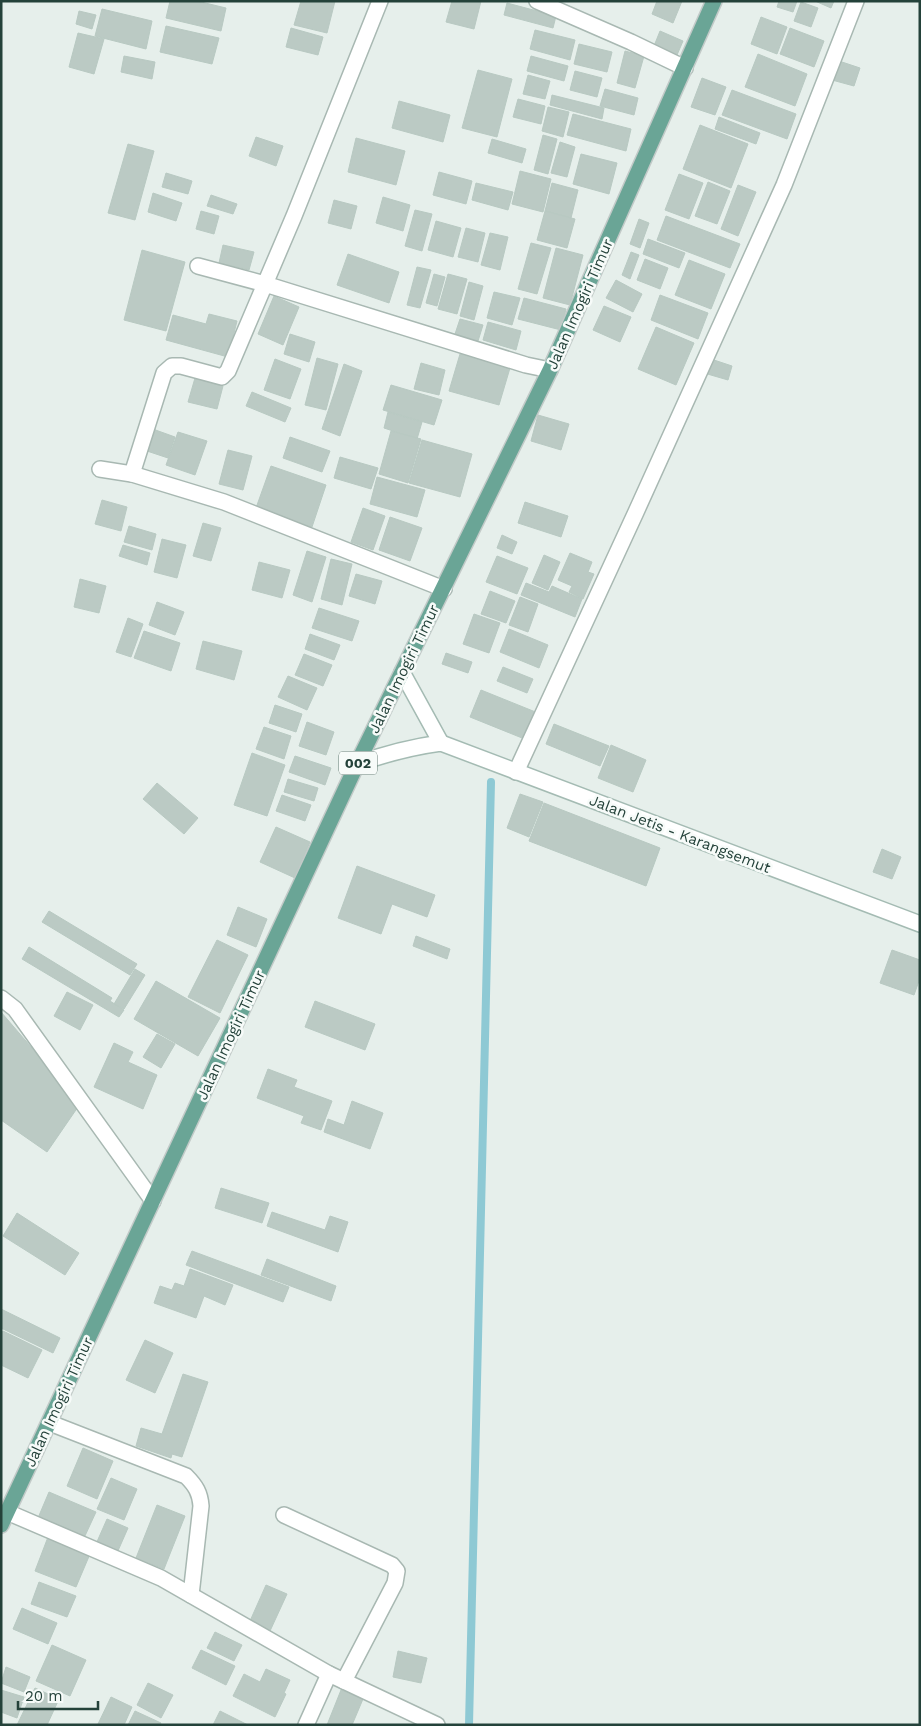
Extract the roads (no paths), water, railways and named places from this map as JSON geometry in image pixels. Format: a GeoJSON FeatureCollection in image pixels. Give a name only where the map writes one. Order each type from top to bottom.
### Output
{"type":"FeatureCollection","features":[{"type":"Feature","properties":{"kind":"main road","name":"Jalan Imogiri Timur"},"geometry":{"type":"LineString","coordinates":[[4,1518],[357,764],[550,370],[714,1]]}},
{"type":"Feature","properties":{"kind":"street"},"geometry":{"type":"LineString","coordinates":[[132,474],[164,373],[172,366],[181,366],[222,377],[228,371],[294,216],[380,1]]}},
{"type":"Feature","properties":{"kind":"street"},"geometry":{"type":"LineString","coordinates":[[537,1],[685,68]]}},
{"type":"Feature","properties":{"kind":"street"},"geometry":{"type":"LineString","coordinates":[[516,772],[784,186],[856,1]]}},
{"type":"Feature","properties":{"kind":"street"},"geometry":{"type":"LineString","coordinates":[[198,266],[265,284],[526,365],[550,370]]}},
{"type":"Feature","properties":{"kind":"street"},"geometry":{"type":"LineString","coordinates":[[100,469],[132,474],[224,502],[444,589]]}},
{"type":"Feature","properties":{"kind":"street"},"geometry":{"type":"LineString","coordinates":[[357,764],[384,754],[412,747],[441,744],[402,672]]}},
{"type":"Feature","properties":{"kind":"street","name":"Jalan Jetis - Karangsemut"},"geometry":{"type":"LineString","coordinates":[[441,744],[920,924]]}},
{"type":"Feature","properties":{"kind":"street"},"geometry":{"type":"LineString","coordinates":[[1,998],[15,1009],[153,1200]]}},
{"type":"Feature","properties":{"kind":"street"},"geometry":{"type":"LineString","coordinates":[[50,1423],[186,1476],[196,1486],[200,1494],[201,1506],[190,1595]]}},
{"type":"Feature","properties":{"kind":"street"},"geometry":{"type":"LineString","coordinates":[[284,1515],[392,1565],[397,1571],[395,1583],[344,1681]]}},
{"type":"Feature","properties":{"kind":"street"},"geometry":{"type":"LineString","coordinates":[[4,1518],[161,1578],[329,1674],[437,1725]]}},
{"type":"Feature","properties":{"kind":"street"},"geometry":{"type":"LineString","coordinates":[[306,1725],[329,1674]]}},
{"type":"Feature","properties":{"kind":"waterway"},"geometry":{"type":"LineString","coordinates":[[469,1725],[491,782]]}}]}
